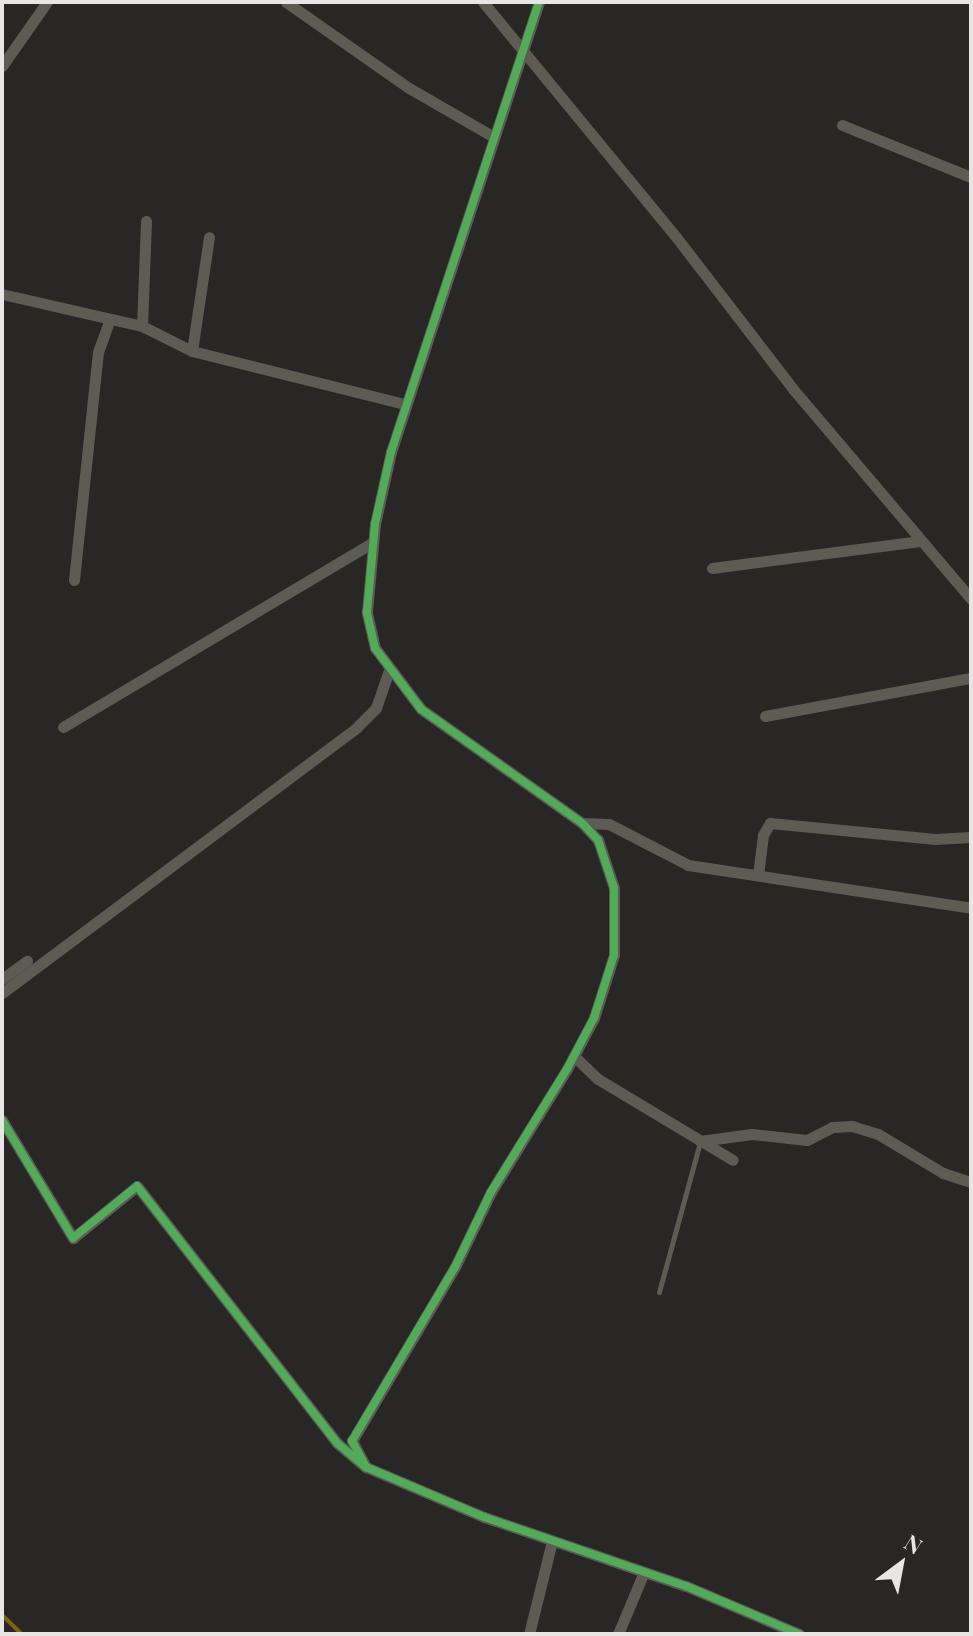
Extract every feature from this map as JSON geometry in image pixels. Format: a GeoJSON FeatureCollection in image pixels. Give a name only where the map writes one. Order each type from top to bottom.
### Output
{"type":"FeatureCollection","features":[{"type":"Feature","properties":{"kind":"street"},"geometry":{"type":"LineString","coordinates":[[2,66],[47,2]]}},
{"type":"Feature","properties":{"kind":"street"},"geometry":{"type":"LineString","coordinates":[[286,2],[409,88],[492,136]]}},
{"type":"Feature","properties":{"kind":"street"},"geometry":{"type":"LineString","coordinates":[[483,2],[920,541],[971,599]]}},
{"type":"Feature","properties":{"kind":"street"},"geometry":{"type":"LineString","coordinates":[[352,1441],[455,1267],[491,1192],[574,1056],[594,1018],[614,955],[609,861],[582,823],[421,709],[389,671],[375,648],[367,612],[372,543],[405,404],[539,2]]}},
{"type":"Feature","properties":{"kind":"street"},"geometry":{"type":"LineString","coordinates":[[842,125],[971,177]]}},
{"type":"Feature","properties":{"kind":"street"},"geometry":{"type":"LineString","coordinates":[[142,326],[146,221]]}},
{"type":"Feature","properties":{"kind":"street"},"geometry":{"type":"LineString","coordinates":[[192,351],[209,237]]}},
{"type":"Feature","properties":{"kind":"street"},"geometry":{"type":"LineString","coordinates":[[2,294],[109,321],[142,326],[192,351],[405,404]]}},
{"type":"Feature","properties":{"kind":"street"},"geometry":{"type":"LineString","coordinates":[[74,580],[98,352],[109,321]]}},
{"type":"Feature","properties":{"kind":"street"},"geometry":{"type":"LineString","coordinates":[[712,568],[920,541]]}},
{"type":"Feature","properties":{"kind":"street"},"geometry":{"type":"LineString","coordinates":[[63,727],[372,543]]}},
{"type":"Feature","properties":{"kind":"street"},"geometry":{"type":"LineString","coordinates":[[2,993],[357,727],[376,708],[389,671]]}},
{"type":"Feature","properties":{"kind":"street"},"geometry":{"type":"LineString","coordinates":[[765,716],[971,678]]}},
{"type":"Feature","properties":{"kind":"street"},"geometry":{"type":"LineString","coordinates":[[582,823],[609,824],[688,865],[971,908]]}},
{"type":"Feature","properties":{"kind":"street"},"geometry":{"type":"LineString","coordinates":[[758,875],[763,835],[770,823],[935,839],[971,837]]}},
{"type":"Feature","properties":{"kind":"street"},"geometry":{"type":"LineString","coordinates":[[2,979],[27,961]]}},
{"type":"Feature","properties":{"kind":"street"},"geometry":{"type":"LineString","coordinates":[[574,1056],[598,1079],[733,1160]]}},
{"type":"Feature","properties":{"kind":"street"},"geometry":{"type":"LineString","coordinates":[[2,1120],[73,1238],[137,1186],[337,1443],[366,1467],[799,1634]]}},
{"type":"Feature","properties":{"kind":"street"},"geometry":{"type":"LineString","coordinates":[[700,1141],[752,1134],[807,1140],[832,1127],[852,1126],[878,1134],[943,1173],[971,1182]]}},
{"type":"Feature","properties":{"kind":"street"},"geometry":{"type":"LineString","coordinates":[[337,1443],[352,1441]]}},
{"type":"Feature","properties":{"kind":"street"},"geometry":{"type":"LineString","coordinates":[[352,1441],[366,1467]]}},
{"type":"Feature","properties":{"kind":"street"},"geometry":{"type":"LineString","coordinates":[[529,1634],[552,1541]]}},
{"type":"Feature","properties":{"kind":"street"},"geometry":{"type":"LineString","coordinates":[[618,1634],[644,1572]]}},
{"type":"Feature","properties":{"kind":"lane"},"geometry":{"type":"LineString","coordinates":[[659,1292],[700,1141]]}},
{"type":"Feature","properties":{"kind":"waterway"},"geometry":{"type":"LineString","coordinates":[[2,1615],[22,1634]]}},
{"type":"Feature","properties":{"kind":"cycle path"},"geometry":{"type":"LineString","coordinates":[[366,1467],[352,1441],[455,1267],[491,1192],[567,1069],[594,1018],[614,955],[614,888],[598,840],[582,823],[421,709],[375,648],[367,612],[375,524],[391,452],[539,2]]}},
{"type":"Feature","properties":{"kind":"cycle path"},"geometry":{"type":"LineString","coordinates":[[2,1120],[73,1238],[137,1186],[337,1443],[366,1467],[484,1517],[686,1586],[799,1634]]}}]}
